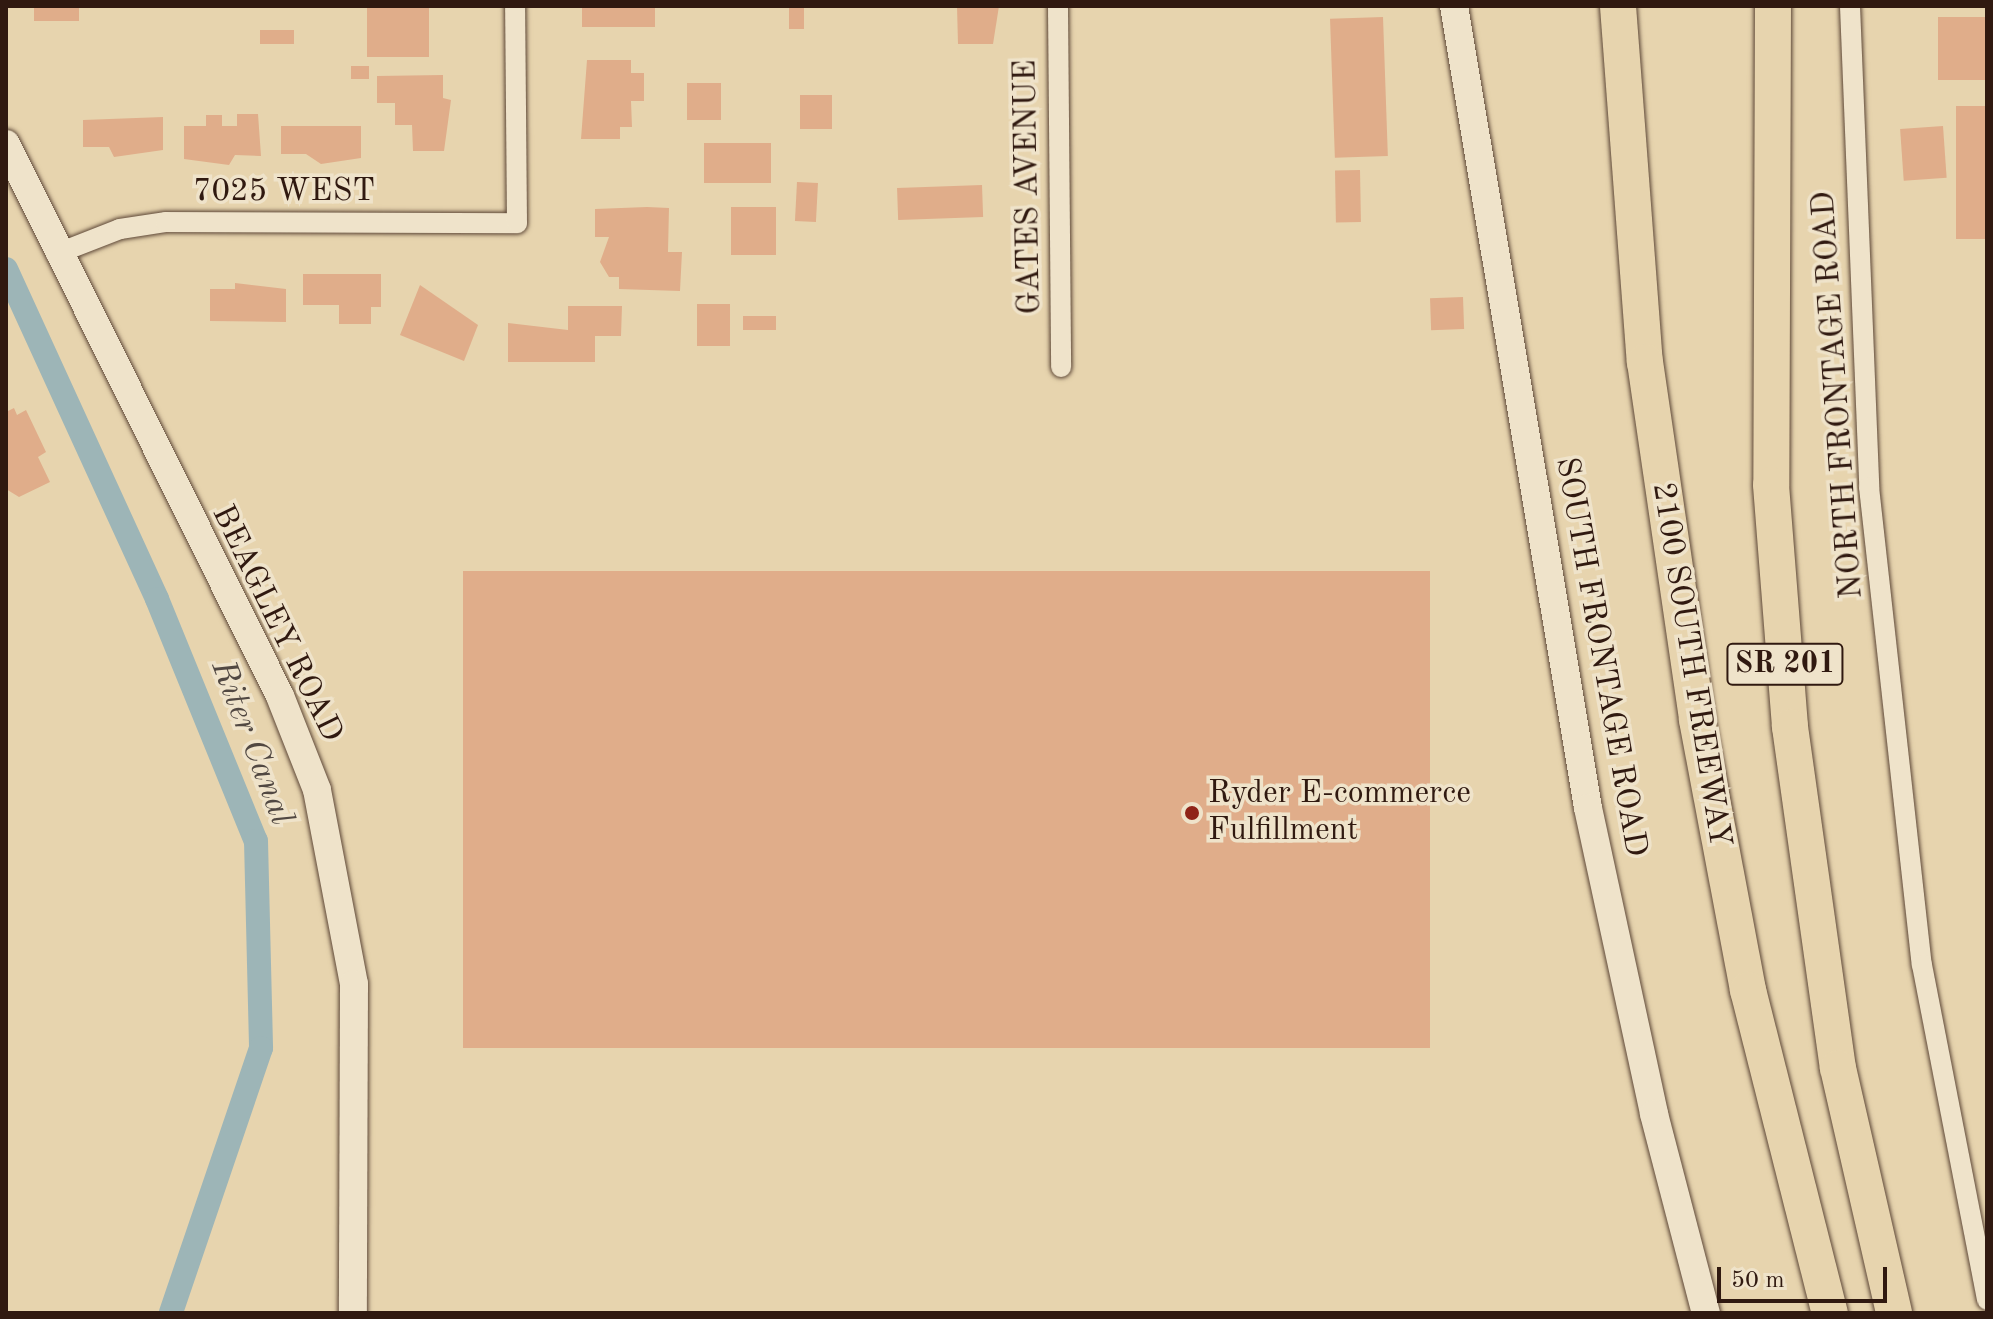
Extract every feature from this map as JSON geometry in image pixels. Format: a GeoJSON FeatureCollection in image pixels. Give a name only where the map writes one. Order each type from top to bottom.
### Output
{"type":"FeatureCollection","features":[{"type":"Feature","properties":{"kind":"highway","name":"2100 SOUTH FREEWAY"},"geometry":{"type":"LineString","coordinates":[[1618,6],[1645,362],[1697,720],[1752,1006],[1830,1313]]}},
{"type":"Feature","properties":{"kind":"highway","name":"SR 201"},"geometry":{"type":"LineString","coordinates":[[1773,6],[1771,485],[1790,727],[1838,1068],[1894,1313]]}},
{"type":"Feature","properties":{"kind":"street","name":"7025 WEST"},"geometry":{"type":"LineString","coordinates":[[56,254],[120,229],[166,222],[517,223],[515,6]]}},
{"type":"Feature","properties":{"kind":"street","name":"GATES AVENUE"},"geometry":{"type":"LineString","coordinates":[[1058,6],[1061,367]]}},
{"type":"Feature","properties":{"kind":"street","name":"SOUTH FRONTAGE ROAD"},"geometry":{"type":"LineString","coordinates":[[1454,6],[1588,808],[1654,1114],[1706,1313]]}},
{"type":"Feature","properties":{"kind":"street","name":"NORTH FRONTAGE ROAD"},"geometry":{"type":"LineString","coordinates":[[1850,6],[1858,328],[1871,502],[1922,965],[1987,1300]]}},
{"type":"Feature","properties":{"kind":"street","name":"BEAGLEY ROAD"},"geometry":{"type":"LineString","coordinates":[[6,144],[56,254],[280,696],[328,826],[355,997],[353,1313]]}},
{"type":"Feature","properties":{"kind":"building"},"geometry":{"type":"Polygon","coordinates":[[[34,6],[79,6],[79,21],[34,21],[34,6]]]}},
{"type":"Feature","properties":{"kind":"building"},"geometry":{"type":"Polygon","coordinates":[[[367,6],[429,6],[429,57],[367,57],[367,6]]]}},
{"type":"Feature","properties":{"kind":"building"},"geometry":{"type":"Polygon","coordinates":[[[582,6],[655,6],[655,27],[582,27],[582,6]]]}},
{"type":"Feature","properties":{"kind":"building"},"geometry":{"type":"Polygon","coordinates":[[[789,6],[804,6],[804,29],[789,29],[789,6]]]}},
{"type":"Feature","properties":{"kind":"building"},"geometry":{"type":"Polygon","coordinates":[[[957,6],[999,6],[993,44],[958,44],[957,6]]]}},
{"type":"Feature","properties":{"kind":"building"},"geometry":{"type":"Polygon","coordinates":[[[1383,17],[1388,156],[1335,158],[1330,19],[1383,17]]]}},
{"type":"Feature","properties":{"kind":"building"},"geometry":{"type":"Polygon","coordinates":[[[1938,17],[1987,17],[1987,80],[1938,80],[1938,17]]]}},
{"type":"Feature","properties":{"kind":"building"},"geometry":{"type":"Polygon","coordinates":[[[260,30],[294,30],[294,44],[260,44],[260,30]]]}},
{"type":"Feature","properties":{"kind":"building"},"geometry":{"type":"Polygon","coordinates":[[[587,60],[631,60],[631,73],[644,73],[644,101],[631,101],[632,127],[620,127],[620,139],[581,139],[587,60]]]}},
{"type":"Feature","properties":{"kind":"building"},"geometry":{"type":"Polygon","coordinates":[[[351,66],[369,66],[369,79],[351,79],[351,66]]]}},
{"type":"Feature","properties":{"kind":"building"},"geometry":{"type":"Polygon","coordinates":[[[443,75],[443,98],[451,100],[444,151],[413,151],[412,125],[395,125],[395,103],[377,103],[377,76],[443,75]]]}},
{"type":"Feature","properties":{"kind":"building"},"geometry":{"type":"Polygon","coordinates":[[[687,83],[721,83],[721,120],[687,120],[687,83]]]}},
{"type":"Feature","properties":{"kind":"building"},"geometry":{"type":"Polygon","coordinates":[[[800,95],[832,95],[832,129],[800,129],[800,95]]]}},
{"type":"Feature","properties":{"kind":"building"},"geometry":{"type":"Polygon","coordinates":[[[1956,106],[1987,106],[1987,239],[1956,239],[1956,106]]]}},
{"type":"Feature","properties":{"kind":"building"},"geometry":{"type":"Polygon","coordinates":[[[237,114],[258,114],[261,156],[235,155],[229,165],[184,159],[184,126],[206,126],[206,115],[222,115],[222,126],[237,126],[237,114]]]}},
{"type":"Feature","properties":{"kind":"building"},"geometry":{"type":"Polygon","coordinates":[[[163,117],[163,150],[114,157],[109,147],[83,147],[83,120],[163,117]]]}},
{"type":"Feature","properties":{"kind":"building"},"geometry":{"type":"Polygon","coordinates":[[[281,126],[361,126],[361,158],[321,164],[306,154],[281,154],[281,126]]]}},
{"type":"Feature","properties":{"kind":"building"},"geometry":{"type":"Polygon","coordinates":[[[1943,126],[1947,178],[1904,181],[1900,129],[1943,126]]]}},
{"type":"Feature","properties":{"kind":"building"},"geometry":{"type":"Polygon","coordinates":[[[704,143],[771,143],[771,183],[704,183],[704,143]]]}},
{"type":"Feature","properties":{"kind":"building"},"geometry":{"type":"Polygon","coordinates":[[[1335,170],[1360,170],[1361,222],[1336,222],[1335,170]]]}},
{"type":"Feature","properties":{"kind":"building"},"geometry":{"type":"Polygon","coordinates":[[[797,182],[818,183],[816,222],[795,221],[797,182]]]}},
{"type":"Feature","properties":{"kind":"building"},"geometry":{"type":"Polygon","coordinates":[[[982,185],[983,217],[898,220],[897,188],[982,185]]]}},
{"type":"Feature","properties":{"kind":"building"},"geometry":{"type":"Polygon","coordinates":[[[731,207],[776,207],[776,255],[731,255],[731,207]]]}},
{"type":"Feature","properties":{"kind":"building"},"geometry":{"type":"Polygon","coordinates":[[[669,208],[668,252],[682,252],[680,291],[619,289],[619,277],[609,277],[600,262],[609,237],[595,237],[595,209],[669,208]]]}},
{"type":"Feature","properties":{"kind":"building"},"geometry":{"type":"Polygon","coordinates":[[[303,274],[381,274],[381,307],[371,307],[371,324],[339,324],[339,305],[303,305],[303,274]]]}},
{"type":"Feature","properties":{"kind":"building"},"geometry":{"type":"Polygon","coordinates":[[[235,283],[286,289],[286,322],[210,321],[210,289],[235,289],[235,283]]]}},
{"type":"Feature","properties":{"kind":"building"},"geometry":{"type":"Polygon","coordinates":[[[420,285],[478,325],[464,361],[400,335],[420,285]]]}},
{"type":"Feature","properties":{"kind":"building"},"geometry":{"type":"Polygon","coordinates":[[[1463,297],[1464,329],[1431,330],[1430,298],[1463,297]]]}},
{"type":"Feature","properties":{"kind":"building"},"geometry":{"type":"Polygon","coordinates":[[[697,304],[730,304],[730,346],[697,346],[697,304]]]}},
{"type":"Feature","properties":{"kind":"building"},"geometry":{"type":"Polygon","coordinates":[[[568,306],[622,306],[621,336],[595,336],[595,362],[508,362],[508,323],[568,330],[568,306]]]}},
{"type":"Feature","properties":{"kind":"building"},"geometry":{"type":"Polygon","coordinates":[[[743,316],[776,316],[776,330],[743,330],[743,316]]]}},
{"type":"Feature","properties":{"kind":"building"},"geometry":{"type":"Polygon","coordinates":[[[14,408],[17,415],[26,410],[46,452],[38,457],[50,482],[19,497],[6,489],[6,412],[14,408]]]}},
{"type":"Feature","properties":{"kind":"building"},"geometry":{"type":"Polygon","coordinates":[[[463,571],[1430,571],[1430,1048],[463,1048],[463,571]]]}},
{"type":"Feature","properties":{"kind":"waterway","name":"Riter Canal"},"geometry":{"type":"LineString","coordinates":[[6,269],[157,599],[256,841],[261,1048],[171,1313]]}},
{"type":"Feature","properties":{"kind":"place","name":"Ryder E-commerce Fulfillment"},"geometry":{"type":"Point","coordinates":[1192,813]}}]}
